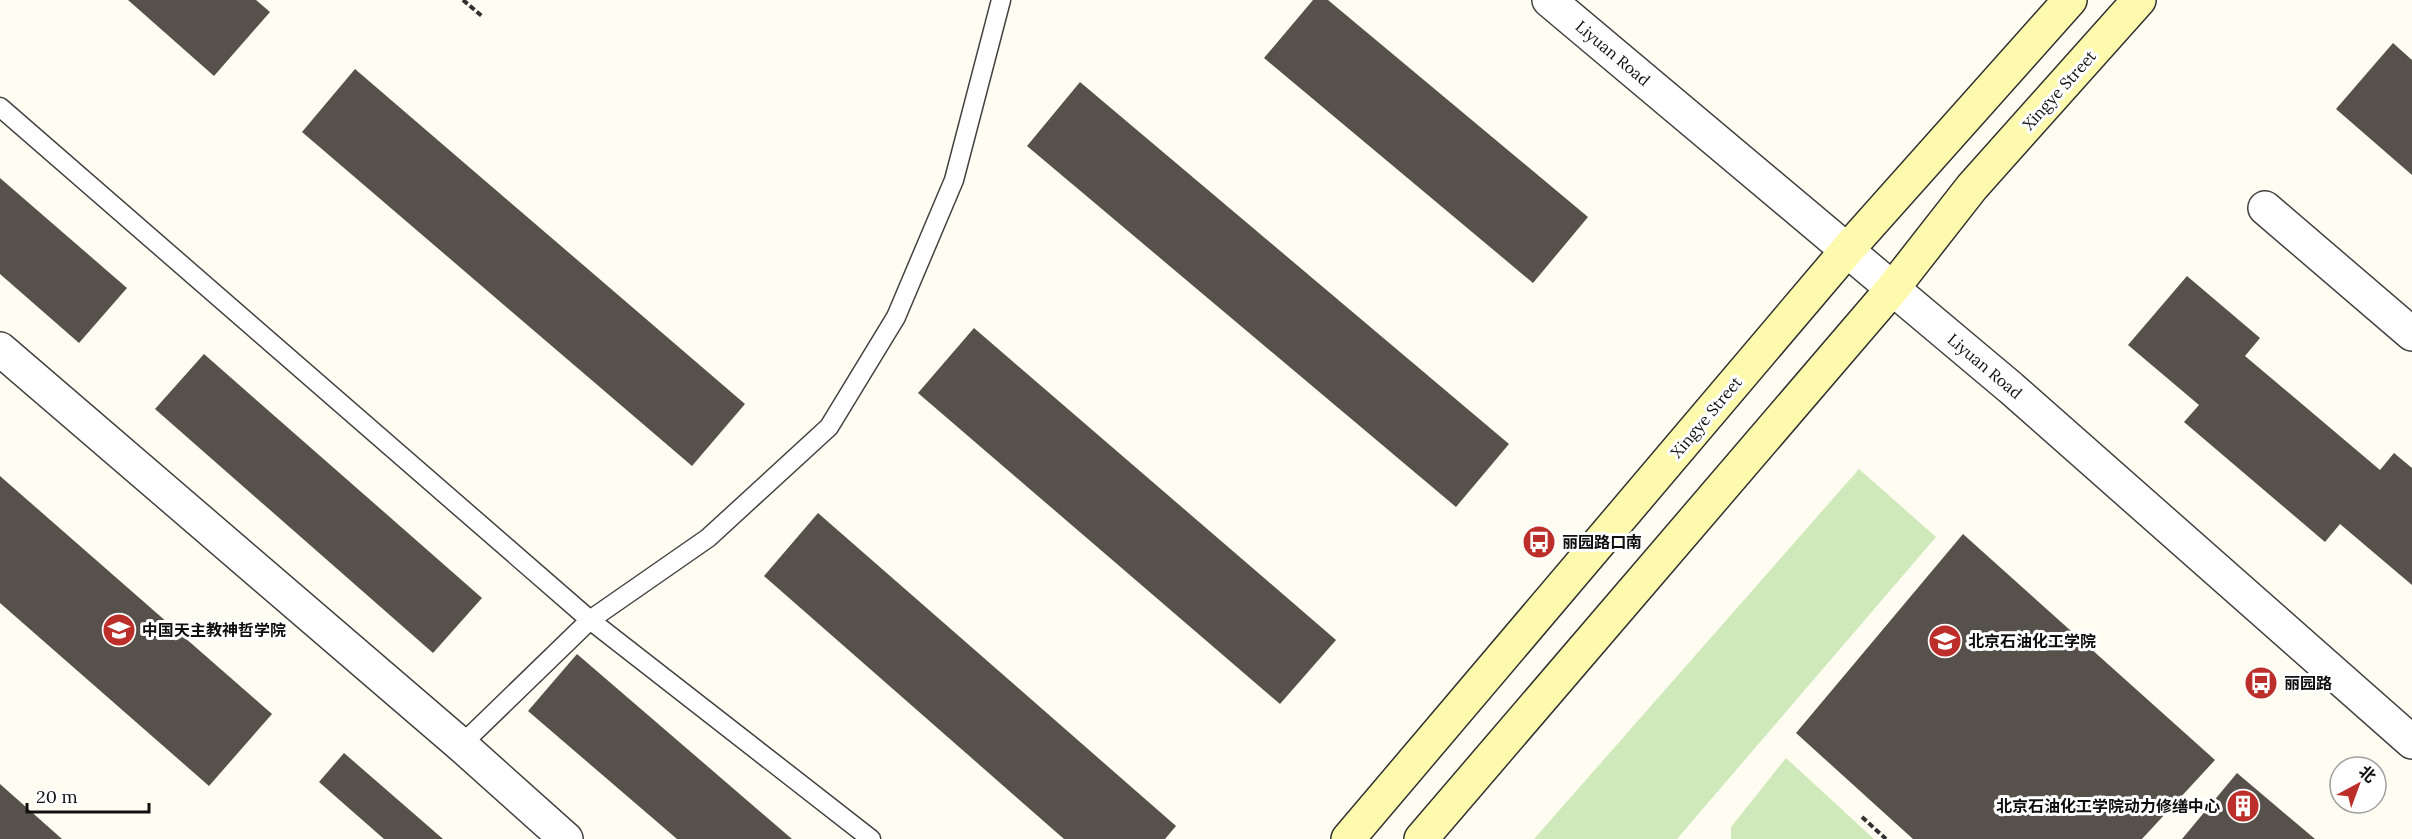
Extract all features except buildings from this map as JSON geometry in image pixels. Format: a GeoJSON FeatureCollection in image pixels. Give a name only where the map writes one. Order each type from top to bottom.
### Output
{"type":"FeatureCollection","features":[{"type":"Feature","properties":{"kind":"main road","name":"Xingye Street"},"geometry":{"type":"LineString","coordinates":[[1348,839],[1848,249],[2070,0]]}},
{"type":"Feature","properties":{"kind":"main road","name":"Xingye Street"},"geometry":{"type":"LineString","coordinates":[[1421,839],[1893,288],[1972,187],[2139,0]]}},
{"type":"Feature","properties":{"kind":"street","name":"Liyuan Road"},"geometry":{"type":"LineString","coordinates":[[1550,0],[2011,388],[2412,742]]}},
{"type":"Feature","properties":{"kind":"street"},"geometry":{"type":"LineString","coordinates":[[2265,208],[2412,334]]}},
{"type":"Feature","properties":{"kind":"street"},"geometry":{"type":"LineString","coordinates":[[0,349],[461,745],[566,839]]}},
{"type":"Feature","properties":{"kind":"lane"},"geometry":{"type":"LineString","coordinates":[[461,745],[590,620],[708,538],[829,427],[896,317],[954,180],[1001,0]]}},
{"type":"Feature","properties":{"kind":"lane"},"geometry":{"type":"LineString","coordinates":[[0,107],[590,620],[871,839]]}},
{"type":"Feature","properties":{"kind":"path"},"geometry":{"type":"LineString","coordinates":[[463,0],[483,18]]}},
{"type":"Feature","properties":{"kind":"path"},"geometry":{"type":"LineString","coordinates":[[1862,817],[1886,839]]}},
{"type":"Feature","properties":{"kind":"green space"},"geometry":{"type":"Polygon","coordinates":[[[1859,469],[1936,537],[1677,839],[1534,839],[1859,469]]]}},
{"type":"Feature","properties":{"kind":"green space"},"geometry":{"type":"Polygon","coordinates":[[[1786,758],[1874,839],[1731,839],[1731,827],[1786,758]]]}},
{"type":"Feature","properties":{"kind":"place","name":"丽园路口南"},"geometry":{"type":"Point","coordinates":[1539,542]}},
{"type":"Feature","properties":{"kind":"place","name":"中国天主教神哲学院"},"geometry":{"type":"Point","coordinates":[119,630]}},
{"type":"Feature","properties":{"kind":"place","name":"北京石油化工学院"},"geometry":{"type":"Point","coordinates":[1945,641]}},
{"type":"Feature","properties":{"kind":"place","name":"丽园路"},"geometry":{"type":"Point","coordinates":[2261,683]}},
{"type":"Feature","properties":{"kind":"place","name":"北京石油化工学院动力修缮中心"},"geometry":{"type":"Point","coordinates":[2243,806]}}]}
